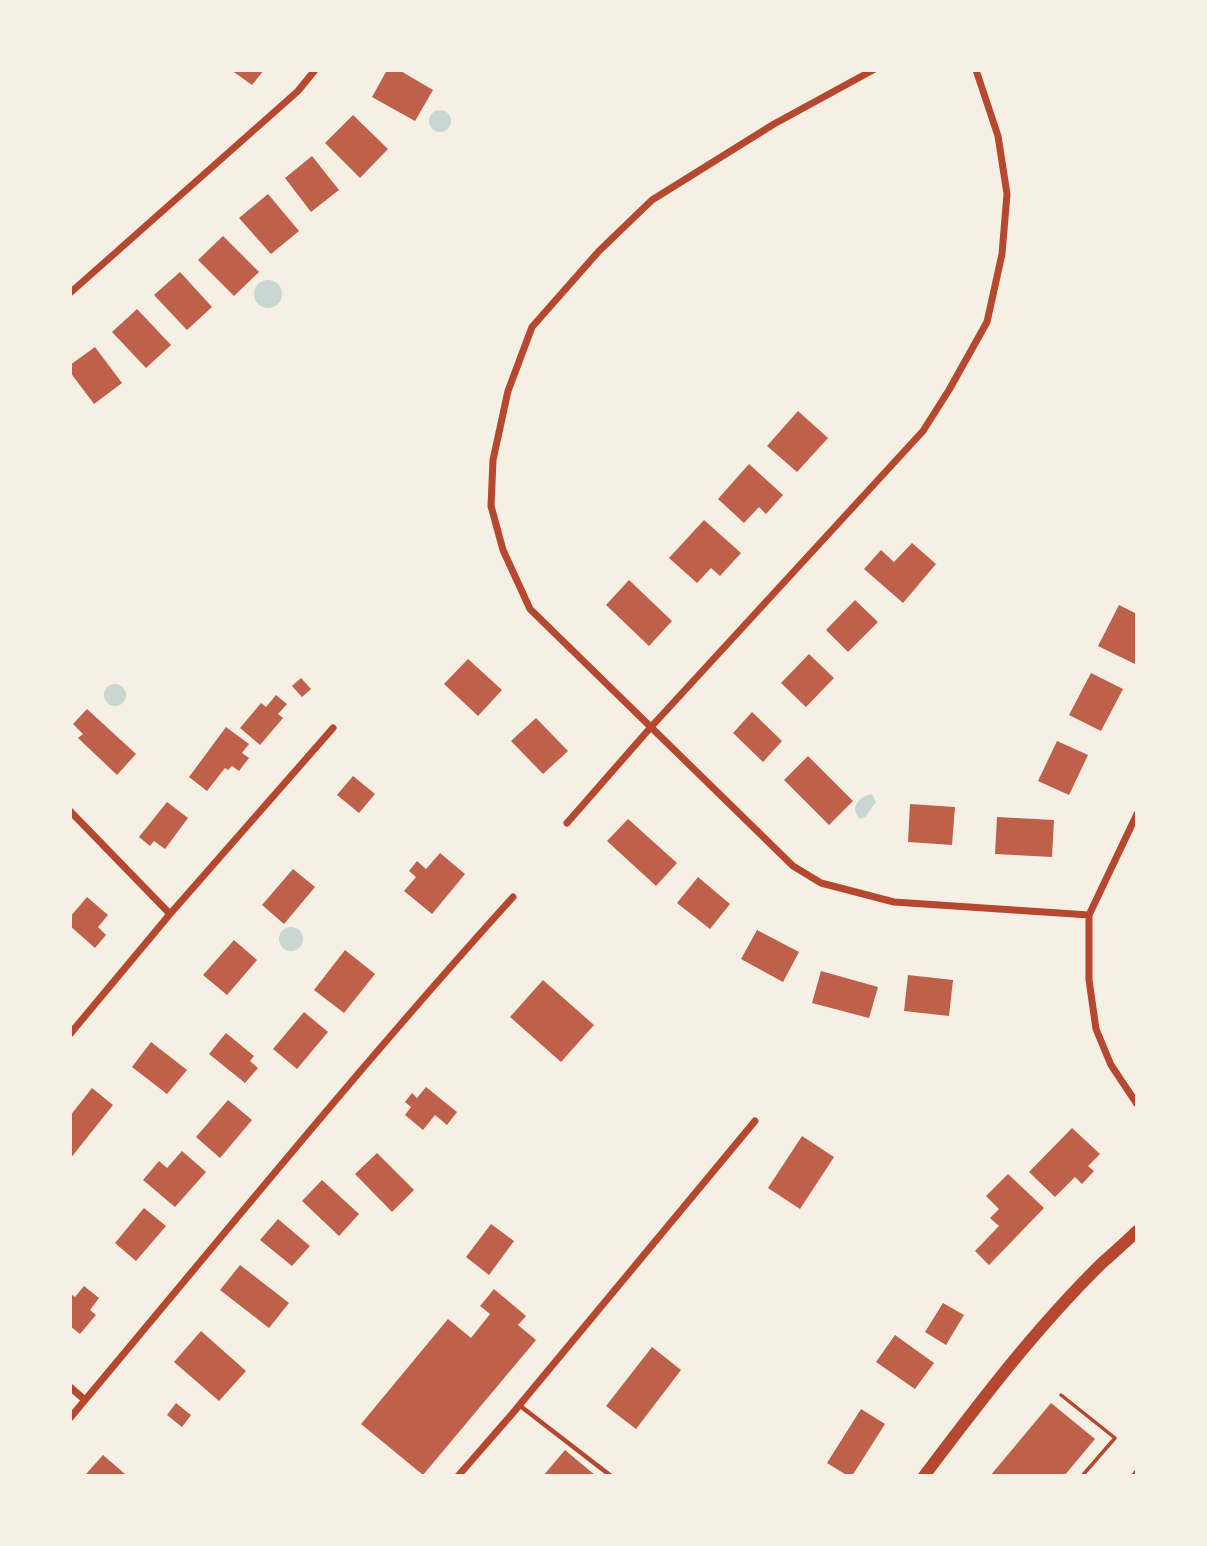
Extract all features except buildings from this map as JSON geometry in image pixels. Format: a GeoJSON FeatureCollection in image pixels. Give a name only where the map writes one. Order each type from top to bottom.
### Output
{"type":"FeatureCollection","features":[{"type":"Feature","properties":{"kind":"street"},"geometry":{"type":"LineString","coordinates":[[70,293],[298,91],[315,70]]}},
{"type":"Feature","properties":{"kind":"street"},"geometry":{"type":"LineString","coordinates":[[873,70],[774,124],[652,200],[599,251],[532,327],[508,391],[493,460],[491,506],[503,550],[530,609],[793,866],[821,883],[894,902],[1090,915]]}},
{"type":"Feature","properties":{"kind":"street"},"geometry":{"type":"LineString","coordinates":[[567,823],[651,727],[923,431],[987,322],[1002,254],[1007,194],[998,136],[976,70]]}},
{"type":"Feature","properties":{"kind":"street"},"geometry":{"type":"LineString","coordinates":[[70,1034],[170,914],[333,729]]}},
{"type":"Feature","properties":{"kind":"street"},"geometry":{"type":"LineString","coordinates":[[70,811],[170,914]]}},
{"type":"Feature","properties":{"kind":"street"},"geometry":{"type":"LineString","coordinates":[[1137,814],[1090,915],[1089,980],[1096,1028],[1111,1065],[1137,1104]]}},
{"type":"Feature","properties":{"kind":"street"},"geometry":{"type":"LineString","coordinates":[[70,1418],[351,1083],[513,897]]}},
{"type":"Feature","properties":{"kind":"street"},"geometry":{"type":"LineString","coordinates":[[458,1476],[755,1121]]}},
{"type":"Feature","properties":{"kind":"street"},"geometry":{"type":"LineString","coordinates":[[924,1476],[977,1405],[1033,1337],[1101,1264],[1137,1231]]}},
{"type":"Feature","properties":{"kind":"street"},"geometry":{"type":"LineString","coordinates":[[70,1387],[85,1400]]}},
{"type":"Feature","properties":{"kind":"lane"},"geometry":{"type":"LineString","coordinates":[[519,1405],[611,1476]]}},
{"type":"Feature","properties":{"kind":"lane"},"geometry":{"type":"LineString","coordinates":[[1133,1476],[1137,1471]]}},
{"type":"Feature","properties":{"kind":"path"},"geometry":{"type":"LineString","coordinates":[[1060,1395],[1115,1438],[1082,1476]]}},
{"type":"Feature","properties":{"kind":"shaded area"},"geometry":{"type":"Polygon","coordinates":[[[436,110],[444,110],[451,117],[451,125],[444,132],[436,132],[429,125],[429,117],[436,110]]]}},
{"type":"Feature","properties":{"kind":"shaded area"},"geometry":{"type":"Polygon","coordinates":[[[268,280],[278,284],[282,294],[278,304],[268,308],[258,304],[254,294],[258,284],[268,280]]]}},
{"type":"Feature","properties":{"kind":"shaded area"},"geometry":{"type":"Polygon","coordinates":[[[111,684],[119,684],[126,691],[126,699],[119,706],[111,706],[104,699],[104,691],[111,684]]]}},
{"type":"Feature","properties":{"kind":"shaded area"},"geometry":{"type":"Polygon","coordinates":[[[872,794],[876,802],[865,817],[860,819],[855,810],[857,803],[872,794]]]}},
{"type":"Feature","properties":{"kind":"shaded area"},"geometry":{"type":"Polygon","coordinates":[[[291,927],[302,934],[303,939],[296,950],[291,951],[280,944],[279,939],[286,928],[291,927]]]}}]}
